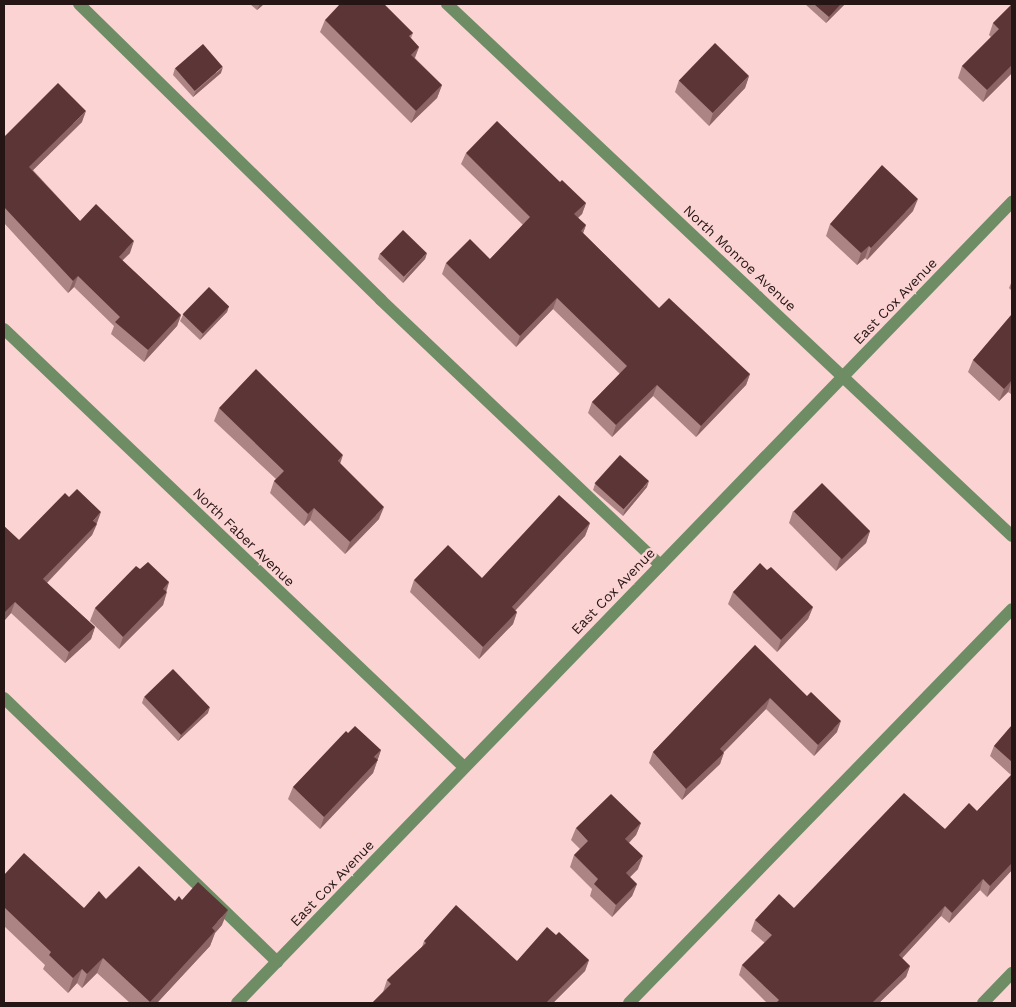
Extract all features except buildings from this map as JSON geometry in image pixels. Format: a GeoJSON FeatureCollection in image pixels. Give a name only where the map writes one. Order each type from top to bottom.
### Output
{"type":"FeatureCollection","features":[{"type":"Feature","properties":{"kind":"street"},"geometry":{"type":"LineString","coordinates":[[79,4],[381,300],[660,565]]}},
{"type":"Feature","properties":{"kind":"street","name":"North Monroe Avenue"},"geometry":{"type":"LineString","coordinates":[[447,4],[1012,536]]}},
{"type":"Feature","properties":{"kind":"street","name":"East Cox Avenue"},"geometry":{"type":"LineString","coordinates":[[237,1003],[1012,202]]}},
{"type":"Feature","properties":{"kind":"street","name":"North Faber Avenue"},"geometry":{"type":"LineString","coordinates":[[4,329],[464,767]]}},
{"type":"Feature","properties":{"kind":"street"},"geometry":{"type":"LineString","coordinates":[[629,1003],[1012,608]]}},
{"type":"Feature","properties":{"kind":"street"},"geometry":{"type":"LineString","coordinates":[[4,698],[277,962]]}},
{"type":"Feature","properties":{"kind":"street"},"geometry":{"type":"LineString","coordinates":[[983,1003],[1012,973]]}}]}
